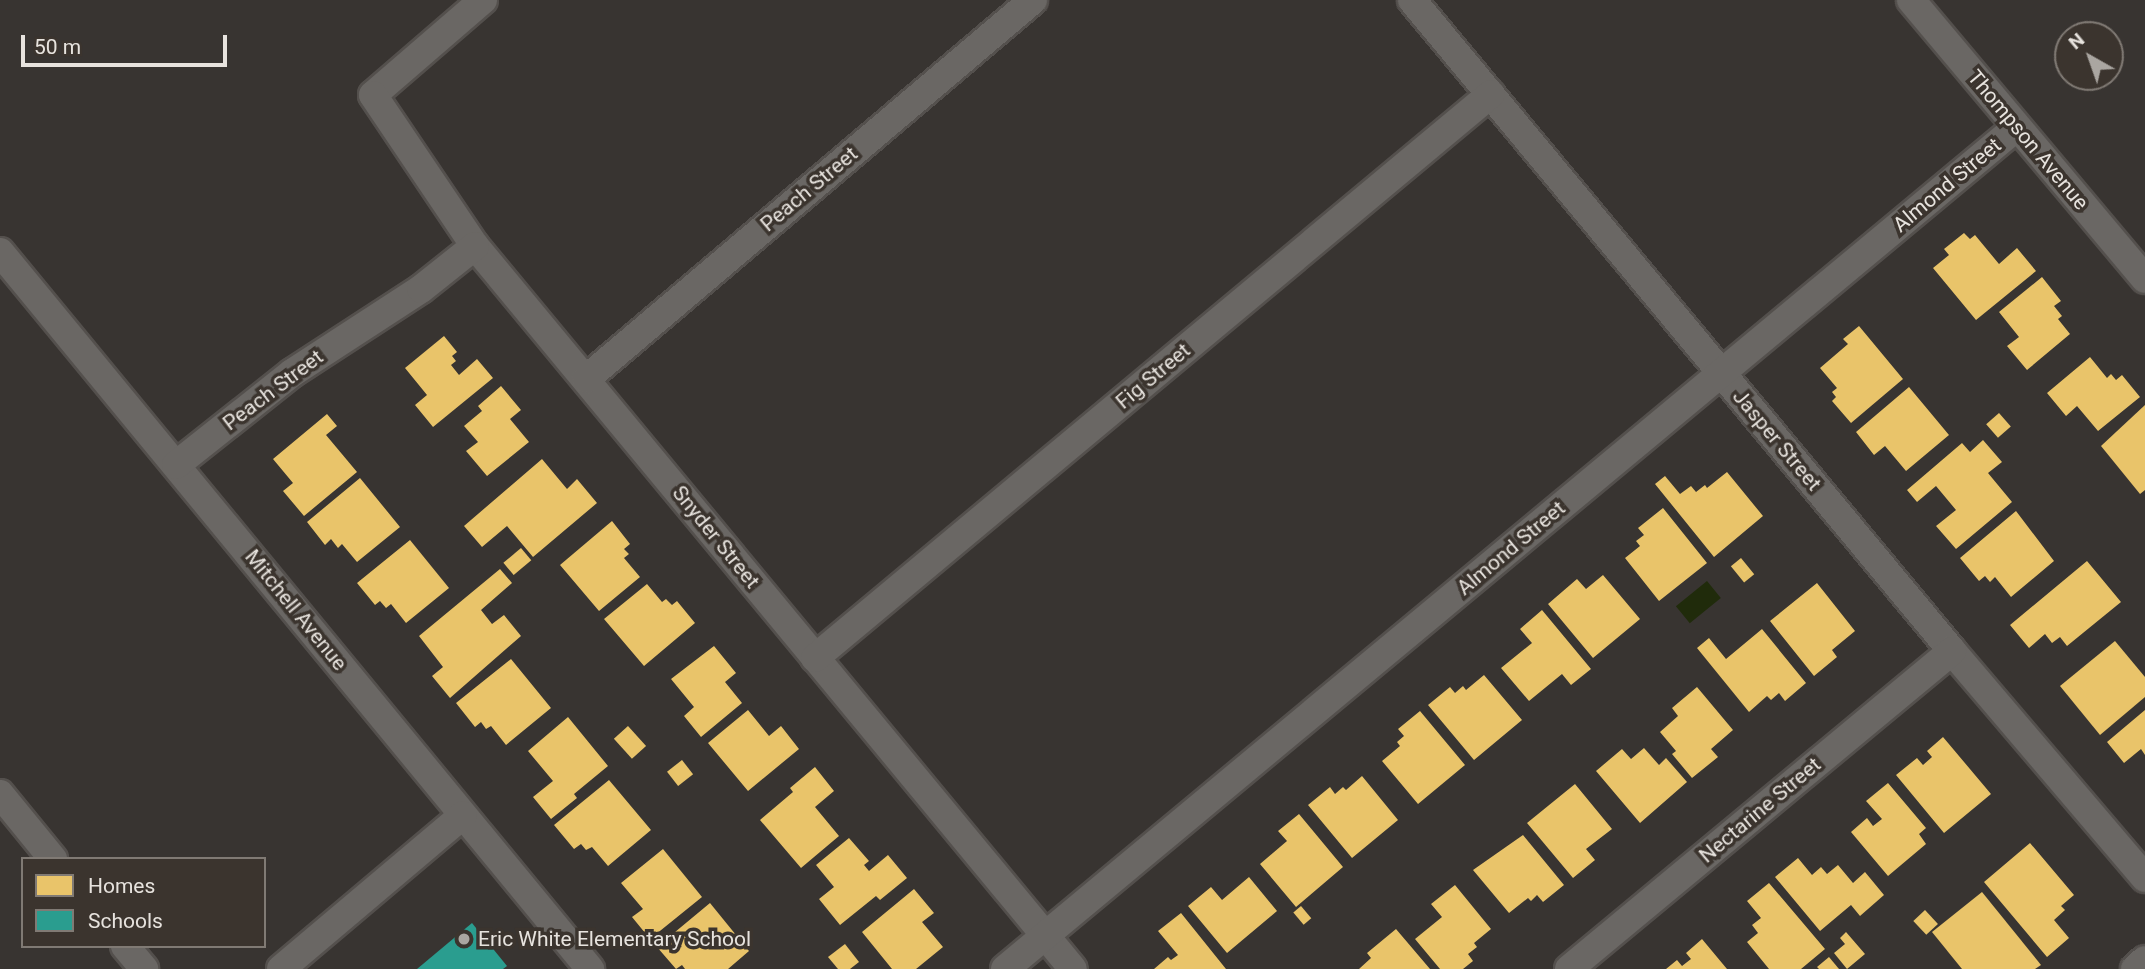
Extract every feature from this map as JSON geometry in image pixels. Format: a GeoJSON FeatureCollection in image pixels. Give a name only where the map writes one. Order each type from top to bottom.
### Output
{"type":"FeatureCollection","features":[{"type":"Feature","properties":{"kind":"street","name":"Snyder Street"},"geometry":{"type":"LineString","coordinates":[[483,0],[373,94],[475,246],[1073,969]]}},
{"type":"Feature","properties":{"kind":"street","name":"Peach Street"},"geometry":{"type":"LineString","coordinates":[[586,379],[1033,0]]}},
{"type":"Feature","properties":{"kind":"street","name":"Jasper Street"},"geometry":{"type":"LineString","coordinates":[[1412,0],[1952,651],[2145,878]]}},
{"type":"Feature","properties":{"kind":"street","name":"Thompson Avenue"},"geometry":{"type":"LineString","coordinates":[[1911,0],[2145,279]]}},
{"type":"Feature","properties":{"kind":"street","name":"Fig Street"},"geometry":{"type":"LineString","coordinates":[[815,658],[1490,94]]}},
{"type":"Feature","properties":{"kind":"street","name":"Almond Street"},"geometry":{"type":"LineString","coordinates":[[1005,969],[2017,127]]}},
{"type":"Feature","properties":{"kind":"street","name":"Peach Street"},"geometry":{"type":"LineString","coordinates":[[176,465],[292,373],[421,289],[475,246]]}},
{"type":"Feature","properties":{"kind":"street","name":"Mitchell Avenue"},"geometry":{"type":"LineString","coordinates":[[0,253],[590,969]]}},
{"type":"Feature","properties":{"kind":"street","name":"Nectarine Street"},"geometry":{"type":"LineString","coordinates":[[1569,969],[1952,651]]}},
{"type":"Feature","properties":{"kind":"street"},"geometry":{"type":"LineString","coordinates":[[0,794],[51,857]]}},
{"type":"Feature","properties":{"kind":"street"},"geometry":{"type":"LineString","coordinates":[[281,969],[463,815]]}},
{"type":"Feature","properties":{"kind":"street"},"geometry":{"type":"LineString","coordinates":[[127,948],[144,969]]}},
{"type":"Feature","properties":{"kind":"shaded area"},"geometry":{"type":"Polygon","coordinates":[[[1707,581],[1721,598],[1690,623],[1676,606],[1707,581]]]}},
{"type":"Feature","properties":{"kind":"building: Homes"},"geometry":{"type":"Polygon","coordinates":[[[1964,233],[1970,239],[1975,235],[1999,264],[2017,248],[2036,271],[1976,320],[1933,268],[1949,255],[1944,249],[1964,233]]]}},
{"type":"Feature","properties":{"kind":"building: Homes"},"geometry":{"type":"Polygon","coordinates":[[[2042,277],[2061,301],[2054,306],[2062,316],[2058,319],[2070,334],[2027,370],[2007,346],[2019,337],[1999,312],[2042,277]]]}},
{"type":"Feature","properties":{"kind":"building: Homes"},"geometry":{"type":"Polygon","coordinates":[[[1859,326],[1903,379],[1851,423],[1832,401],[1836,397],[1832,392],[1837,388],[1820,368],[1848,344],[1843,339],[1859,326]]]}},
{"type":"Feature","properties":{"kind":"building: Homes"},"geometry":{"type":"Polygon","coordinates":[[[444,336],[457,352],[452,356],[456,361],[451,365],[459,375],[477,359],[493,378],[433,427],[415,405],[427,395],[405,368],[444,336]]]}},
{"type":"Feature","properties":{"kind":"building: Homes"},"geometry":{"type":"Polygon","coordinates":[[[2090,357],[2107,378],[2111,374],[2116,380],[2122,375],[2140,397],[2098,431],[2077,406],[2066,416],[2047,393],[2090,357]]]}},
{"type":"Feature","properties":{"kind":"building: Homes"},"geometry":{"type":"Polygon","coordinates":[[[501,386],[521,410],[510,419],[529,442],[487,476],[466,451],[478,442],[464,426],[482,411],[478,406],[501,386]]]}},
{"type":"Feature","properties":{"kind":"building: Homes"},"geometry":{"type":"Polygon","coordinates":[[[1909,387],[1949,435],[1906,471],[1885,446],[1874,455],[1856,432],[1909,387]]]}},
{"type":"Feature","properties":{"kind":"building: Homes"},"geometry":{"type":"Polygon","coordinates":[[[2145,405],[2145,490],[2140,494],[2101,446],[2145,405]]]}},
{"type":"Feature","properties":{"kind":"building: Homes"},"geometry":{"type":"Polygon","coordinates":[[[1999,413],[2011,427],[1998,438],[1986,424],[1999,413]]]}},
{"type":"Feature","properties":{"kind":"building: Homes"},"geometry":{"type":"Polygon","coordinates":[[[327,414],[337,426],[326,435],[357,472],[304,516],[283,491],[293,483],[273,459],[327,414]]]}},
{"type":"Feature","properties":{"kind":"building: Homes"},"geometry":{"type":"Polygon","coordinates":[[[1983,440],[2002,462],[1988,473],[2012,502],[1956,549],[1936,526],[1956,510],[1936,486],[1917,502],[1907,490],[1962,443],[1970,452],[1983,440]]]}},
{"type":"Feature","properties":{"kind":"building: Homes"},"geometry":{"type":"Polygon","coordinates":[[[542,459],[567,489],[577,479],[597,503],[533,557],[507,526],[482,547],[464,526],[542,459]]]}},
{"type":"Feature","properties":{"kind":"building: Homes"},"geometry":{"type":"Polygon","coordinates":[[[1727,472],[1763,516],[1714,557],[1655,484],[1665,476],[1680,494],[1691,486],[1696,492],[1705,485],[1707,488],[1727,472]]]}},
{"type":"Feature","properties":{"kind":"building: Homes"},"geometry":{"type":"Polygon","coordinates":[[[360,478],[400,527],[357,562],[342,544],[338,548],[331,539],[325,545],[307,522],[360,478]]]}},
{"type":"Feature","properties":{"kind":"building: Homes"},"geometry":{"type":"Polygon","coordinates":[[[1663,508],[1707,563],[1659,601],[1625,558],[1640,546],[1636,541],[1644,535],[1638,528],[1663,508]]]}},
{"type":"Feature","properties":{"kind":"building: Homes"},"geometry":{"type":"Polygon","coordinates":[[[2016,511],[2054,561],[2011,597],[1995,577],[1990,582],[1985,576],[1979,581],[1960,558],[2016,511]]]}},
{"type":"Feature","properties":{"kind":"building: Homes"},"geometry":{"type":"Polygon","coordinates":[[[612,521],[630,544],[624,549],[629,554],[624,558],[640,577],[599,611],[560,565],[612,521]]]}},
{"type":"Feature","properties":{"kind":"building: Homes"},"geometry":{"type":"Polygon","coordinates":[[[410,540],[449,588],[406,623],[391,604],[386,608],[380,601],[375,605],[357,583],[410,540]]]}},
{"type":"Feature","properties":{"kind":"building: Homes"},"geometry":{"type":"Polygon","coordinates":[[[521,548],[531,560],[514,575],[503,563],[521,548]]]}},
{"type":"Feature","properties":{"kind":"building: Homes"},"geometry":{"type":"Polygon","coordinates":[[[1741,558],[1754,574],[1744,583],[1731,566],[1741,558]]]}},
{"type":"Feature","properties":{"kind":"building: Homes"},"geometry":{"type":"Polygon","coordinates":[[[2087,561],[2121,602],[2067,646],[2060,637],[2052,643],[2045,634],[2029,648],[2010,625],[2087,561]]]}},
{"type":"Feature","properties":{"kind":"building: Homes"},"geometry":{"type":"Polygon","coordinates":[[[500,569],[512,583],[481,610],[492,624],[504,615],[521,636],[450,698],[432,676],[443,667],[419,636],[500,569]]]}},
{"type":"Feature","properties":{"kind":"building: Homes"},"geometry":{"type":"Polygon","coordinates":[[[1603,575],[1640,619],[1593,658],[1548,604],[1577,579],[1586,589],[1603,575]]]}},
{"type":"Feature","properties":{"kind":"building: Homes"},"geometry":{"type":"Polygon","coordinates":[[[1817,583],[1855,631],[1832,650],[1837,657],[1814,676],[1770,621],[1817,583]]]}},
{"type":"Feature","properties":{"kind":"building: Homes"},"geometry":{"type":"Polygon","coordinates":[[[647,584],[662,602],[666,599],[672,605],[677,601],[695,623],[644,666],[604,619],[647,584]]]}},
{"type":"Feature","properties":{"kind":"building: Homes"},"geometry":{"type":"Polygon","coordinates":[[[1542,610],[1591,669],[1571,685],[1562,674],[1529,701],[1501,668],[1532,643],[1520,629],[1542,610]]]}},
{"type":"Feature","properties":{"kind":"building: Homes"},"geometry":{"type":"Polygon","coordinates":[[[1762,629],[1806,683],[1785,701],[1779,693],[1771,700],[1767,696],[1749,712],[1697,648],[1709,638],[1726,659],[1762,629]]]}},
{"type":"Feature","properties":{"kind":"building: Homes"},"geometry":{"type":"Polygon","coordinates":[[[2115,641],[2145,677],[2145,697],[2100,735],[2060,686],[2115,641]]]}},
{"type":"Feature","properties":{"kind":"building: Homes"},"geometry":{"type":"Polygon","coordinates":[[[714,646],[736,673],[725,682],[742,703],[701,737],[684,716],[694,707],[671,679],[714,646]]]}},
{"type":"Feature","properties":{"kind":"building: Homes"},"geometry":{"type":"Polygon","coordinates":[[[511,659],[551,708],[506,745],[491,726],[486,729],[481,722],[475,727],[456,703],[511,659]]]}},
{"type":"Feature","properties":{"kind":"building: Homes"},"geometry":{"type":"Polygon","coordinates":[[[1484,675],[1522,720],[1474,760],[1428,705],[1450,687],[1455,693],[1463,686],[1466,690],[1484,675]]]}},
{"type":"Feature","properties":{"kind":"building: Homes"},"geometry":{"type":"Polygon","coordinates":[[[1697,687],[1733,730],[1711,749],[1718,757],[1692,778],[1672,754],[1676,751],[1660,732],[1678,716],[1672,708],[1697,687]]]}},
{"type":"Feature","properties":{"kind":"building: Homes"},"geometry":{"type":"Polygon","coordinates":[[[748,710],[769,736],[781,726],[799,749],[748,791],[708,743],[748,710]]]}},
{"type":"Feature","properties":{"kind":"building: Homes"},"geometry":{"type":"Polygon","coordinates":[[[2145,710],[2145,755],[2141,749],[2124,763],[2107,742],[2145,710]]]}},
{"type":"Feature","properties":{"kind":"building: Homes"},"geometry":{"type":"Polygon","coordinates":[[[1420,711],[1465,765],[1418,804],[1382,761],[1400,746],[1397,742],[1404,736],[1398,729],[1420,711]]]}},
{"type":"Feature","properties":{"kind":"building: Homes"},"geometry":{"type":"Polygon","coordinates":[[[568,717],[608,766],[574,794],[577,798],[551,819],[533,797],[553,781],[528,751],[568,717]]]}},
{"type":"Feature","properties":{"kind":"building: Homes"},"geometry":{"type":"Polygon","coordinates":[[[628,726],[646,746],[632,759],[614,739],[628,726]]]}},
{"type":"Feature","properties":{"kind":"building: Homes"},"geometry":{"type":"Polygon","coordinates":[[[1943,737],[1991,794],[1944,833],[1896,775],[1917,758],[1923,765],[1932,757],[1927,751],[1943,737]]]}},
{"type":"Feature","properties":{"kind":"building: Homes"},"geometry":{"type":"Polygon","coordinates":[[[1644,748],[1659,765],[1666,758],[1687,782],[1640,823],[1596,771],[1622,749],[1631,759],[1644,748]]]}},
{"type":"Feature","properties":{"kind":"building: Homes"},"geometry":{"type":"Polygon","coordinates":[[[682,760],[693,774],[678,786],[667,772],[682,760]]]}},
{"type":"Feature","properties":{"kind":"building: Homes"},"geometry":{"type":"Polygon","coordinates":[[[815,767],[834,791],[815,807],[839,836],[801,868],[760,820],[793,792],[790,788],[815,767]]]}},
{"type":"Feature","properties":{"kind":"building: Homes"},"geometry":{"type":"Polygon","coordinates":[[[1362,776],[1398,820],[1352,858],[1308,805],[1330,787],[1335,794],[1343,787],[1346,790],[1362,776]]]}},
{"type":"Feature","properties":{"kind":"building: Homes"},"geometry":{"type":"Polygon","coordinates":[[[609,780],[651,830],[608,866],[592,847],[586,850],[581,844],[574,849],[554,825],[609,780]]]}},
{"type":"Feature","properties":{"kind":"building: Homes"},"geometry":{"type":"Polygon","coordinates":[[[1888,783],[1926,828],[1919,834],[1926,844],[1888,876],[1851,832],[1867,818],[1873,826],[1882,819],[1866,801],[1888,783]]]}},
{"type":"Feature","properties":{"kind":"building: Homes"},"geometry":{"type":"Polygon","coordinates":[[[1575,784],[1612,829],[1586,849],[1595,860],[1573,878],[1527,823],[1575,784]]]}},
{"type":"Feature","properties":{"kind":"building: Homes"},"geometry":{"type":"Polygon","coordinates":[[[1299,814],[1343,867],[1296,907],[1260,864],[1287,841],[1278,831],[1299,814]]]}},
{"type":"Feature","properties":{"kind":"building: Homes"},"geometry":{"type":"Polygon","coordinates":[[[1523,835],[1564,885],[1543,902],[1537,895],[1531,901],[1528,898],[1509,913],[1473,870],[1523,835]]]}},
{"type":"Feature","properties":{"kind":"building: Homes"},"geometry":{"type":"Polygon","coordinates":[[[849,838],[869,861],[864,865],[869,871],[888,855],[907,878],[880,900],[876,896],[840,925],[819,899],[834,887],[816,865],[849,838]]]}},
{"type":"Feature","properties":{"kind":"building: Homes"},"geometry":{"type":"Polygon","coordinates":[[[2030,843],[2074,895],[2061,906],[2065,910],[2054,920],[2069,938],[2047,957],[1984,882],[2030,843]]]}},
{"type":"Feature","properties":{"kind":"building: Homes"},"geometry":{"type":"Polygon","coordinates":[[[663,849],[702,897],[650,939],[632,917],[643,909],[621,883],[663,849]]]}},
{"type":"Feature","properties":{"kind":"building: Homes"},"geometry":{"type":"Polygon","coordinates":[[[1798,858],[1812,875],[1821,867],[1827,874],[1838,865],[1853,883],[1865,872],[1884,895],[1860,916],[1851,905],[1820,931],[1775,877],[1798,858]]]}},
{"type":"Feature","properties":{"kind":"building: Homes"},"geometry":{"type":"Polygon","coordinates":[[[1249,877],[1277,911],[1227,953],[1188,906],[1211,887],[1222,900],[1249,877]]]}},
{"type":"Feature","properties":{"kind":"building: Homes"},"geometry":{"type":"Polygon","coordinates":[[[1769,883],[1825,949],[1801,969],[1769,969],[1747,942],[1758,933],[1752,925],[1761,918],[1747,901],[1769,883]]]}},
{"type":"Feature","properties":{"kind":"building: Homes"},"geometry":{"type":"Polygon","coordinates":[[[1455,885],[1491,929],[1474,943],[1477,947],[1468,954],[1473,961],[1463,969],[1440,969],[1415,939],[1442,917],[1431,904],[1455,885]]]}},
{"type":"Feature","properties":{"kind":"building: Homes"},"geometry":{"type":"Polygon","coordinates":[[[914,889],[934,913],[922,922],[943,947],[916,969],[892,969],[862,932],[914,889]]]}},
{"type":"Feature","properties":{"kind":"building: Homes"},"geometry":{"type":"Polygon","coordinates":[[[1982,892],[2041,965],[2035,969],[1962,969],[1932,932],[1982,892]]]}},
{"type":"Feature","properties":{"kind":"building: Homes"},"geometry":{"type":"Polygon","coordinates":[[[710,903],[749,951],[728,969],[685,969],[682,965],[676,969],[657,947],[710,903]]]}},
{"type":"Feature","properties":{"kind":"building: Homes"},"geometry":{"type":"Polygon","coordinates":[[[1301,906],[1311,918],[1304,925],[1293,912],[1301,906]]]}},
{"type":"Feature","properties":{"kind":"building: Homes"},"geometry":{"type":"Polygon","coordinates":[[[1925,910],[1938,924],[1926,935],[1913,921],[1925,910]]]}},
{"type":"Feature","properties":{"kind":"building: Homes"},"geometry":{"type":"Polygon","coordinates":[[[1181,913],[1226,969],[1154,969],[1168,957],[1171,960],[1178,955],[1158,931],[1181,913]]]}},
{"type":"Feature","properties":{"kind":"building: Homes"},"geometry":{"type":"Polygon","coordinates":[[[1396,929],[1430,969],[1359,969],[1371,958],[1367,953],[1396,929]]]}},
{"type":"Feature","properties":{"kind":"building: Homes"},"geometry":{"type":"Polygon","coordinates":[[[1846,932],[1865,954],[1847,969],[1834,953],[1845,944],[1840,938],[1846,932]]]}},
{"type":"Feature","properties":{"kind":"building: Homes"},"geometry":{"type":"Polygon","coordinates":[[[1702,939],[1727,969],[1666,969],[1677,960],[1682,966],[1691,959],[1686,953],[1702,939]]]}},
{"type":"Feature","properties":{"kind":"building: Homes"},"geometry":{"type":"Polygon","coordinates":[[[845,944],[859,962],[850,969],[838,969],[828,957],[845,944]]]}},
{"type":"Feature","properties":{"kind":"building: Homes"},"geometry":{"type":"Polygon","coordinates":[[[1829,957],[1839,969],[1817,967],[1829,957]]]}},
{"type":"Feature","properties":{"kind":"building: Schools"},"geometry":{"type":"Polygon","coordinates":[[[472,923],[507,966],[503,969],[417,969],[472,923]]]}},
{"type":"Feature","properties":{"kind":"place","name":"Eric White Elementary School"},"geometry":{"type":"Point","coordinates":[464,939]}}]}
